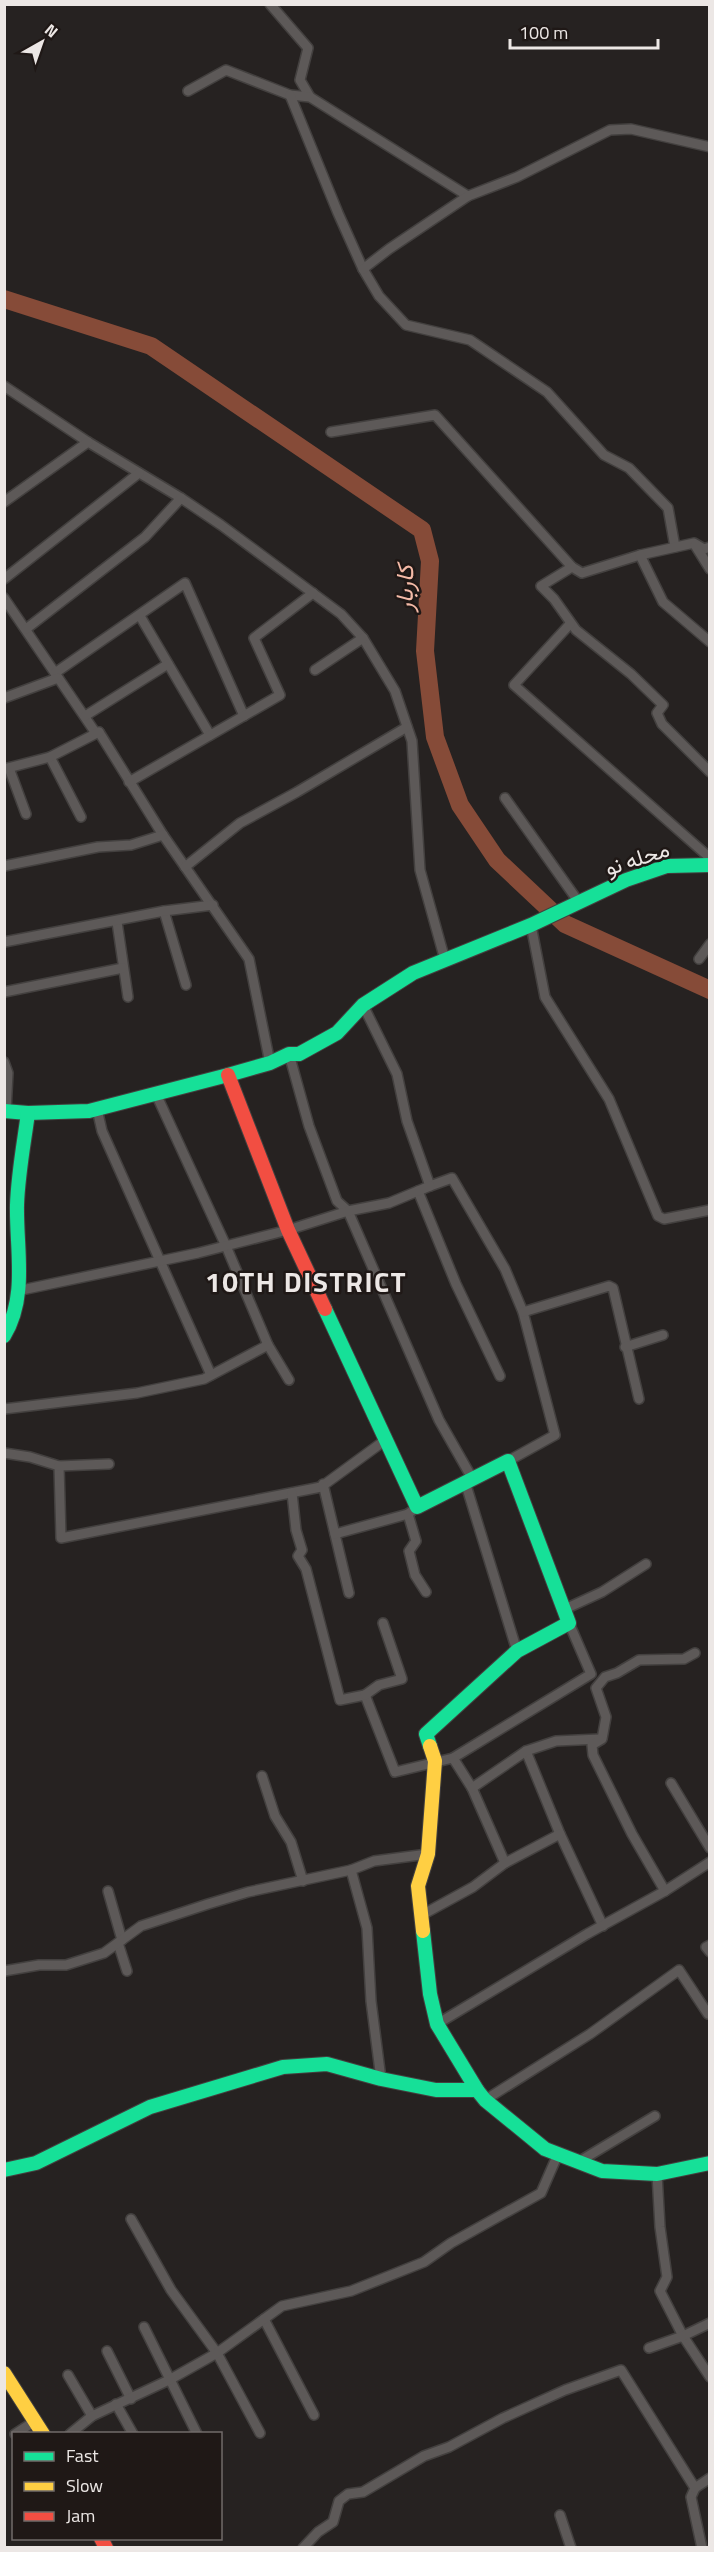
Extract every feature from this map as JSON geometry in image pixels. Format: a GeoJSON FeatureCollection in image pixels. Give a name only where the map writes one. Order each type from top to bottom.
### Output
{"type":"FeatureCollection","features":[{"type":"Feature","properties":{"kind":"street"},"geometry":{"type":"LineString","coordinates":[[270,4],[308,48],[300,80],[310,97]]}},
{"type":"Feature","properties":{"kind":"street"},"geometry":{"type":"LineString","coordinates":[[188,91],[226,70],[290,95],[310,97],[468,196]]}},
{"type":"Feature","properties":{"kind":"street"},"geometry":{"type":"LineString","coordinates":[[290,95],[363,270],[379,296],[406,325],[470,340],[547,392],[604,455],[629,468],[668,508],[675,547]]}},
{"type":"Feature","properties":{"kind":"street"},"geometry":{"type":"LineString","coordinates":[[363,270],[389,249],[468,196],[517,177],[610,130],[631,129],[710,147]]}},
{"type":"Feature","properties":{"kind":"street"},"geometry":{"type":"LineString","coordinates":[[7,391],[181,498],[341,614],[363,638],[395,691],[412,741],[420,870],[445,960]]}},
{"type":"Feature","properties":{"kind":"street"},"geometry":{"type":"LineString","coordinates":[[331,432],[435,415],[572,567],[582,573],[640,555],[694,543],[704,549],[710,547]]}},
{"type":"Feature","properties":{"kind":"street"},"geometry":{"type":"LineString","coordinates":[[4,502],[88,442]]}},
{"type":"Feature","properties":{"kind":"street"},"geometry":{"type":"LineString","coordinates":[[4,579],[139,473]]}},
{"type":"Feature","properties":{"kind":"street"},"geometry":{"type":"LineString","coordinates":[[26,629],[145,537],[181,498]]}},
{"type":"Feature","properties":{"kind":"street"},"geometry":{"type":"LineString","coordinates":[[694,543],[710,569]]}},
{"type":"Feature","properties":{"kind":"street"},"geometry":{"type":"LineString","coordinates":[[640,555],[663,602],[710,642]]}},
{"type":"Feature","properties":{"kind":"street"},"geometry":{"type":"LineString","coordinates":[[572,567],[541,586],[554,598],[570,624],[631,674],[663,705],[657,712],[662,724],[710,772]]}},
{"type":"Feature","properties":{"kind":"street"},"geometry":{"type":"LineString","coordinates":[[4,698],[57,676],[185,584],[244,716]]}},
{"type":"Feature","properties":{"kind":"street"},"geometry":{"type":"LineString","coordinates":[[129,782],[280,695],[254,638],[313,593]]}},
{"type":"Feature","properties":{"kind":"street"},"geometry":{"type":"LineString","coordinates":[[4,598],[95,732],[99,732],[163,835],[249,959],[270,1063]]}},
{"type":"Feature","properties":{"kind":"street"},"geometry":{"type":"LineString","coordinates":[[4,616],[16,613]]}},
{"type":"Feature","properties":{"kind":"street"},"geometry":{"type":"LineString","coordinates":[[140,616],[210,735]]}},
{"type":"Feature","properties":{"kind":"street"},"geometry":{"type":"LineString","coordinates":[[570,624],[514,685],[710,858]]}},
{"type":"Feature","properties":{"kind":"street"},"geometry":{"type":"LineString","coordinates":[[315,670],[363,638]]}},
{"type":"Feature","properties":{"kind":"street"},"geometry":{"type":"LineString","coordinates":[[85,716],[168,664]]}},
{"type":"Feature","properties":{"kind":"street"},"geometry":{"type":"LineString","coordinates":[[185,867],[240,822],[297,792],[406,728]]}},
{"type":"Feature","properties":{"kind":"street"},"geometry":{"type":"LineString","coordinates":[[26,814],[7,768],[50,757],[99,732]]}},
{"type":"Feature","properties":{"kind":"street"},"geometry":{"type":"LineString","coordinates":[[50,757],[81,818]]}},
{"type":"Feature","properties":{"kind":"street"},"geometry":{"type":"LineString","coordinates":[[505,798],[578,901]]}},
{"type":"Feature","properties":{"kind":"street"},"geometry":{"type":"LineString","coordinates":[[4,866],[98,847],[131,845],[163,835]]}},
{"type":"Feature","properties":{"kind":"street","name":"محله نو"},"geometry":{"type":"LineString","coordinates":[[5,1111],[28,1113],[97,1109],[270,1063],[289,1054],[299,1054],[337,1033],[363,1005],[413,973],[533,924],[578,901],[667,866],[710,865]]}},
{"type":"Feature","properties":{"kind":"street"},"geometry":{"type":"LineString","coordinates":[[4,942],[117,922],[164,911],[213,905]]}},
{"type":"Feature","properties":{"kind":"street"},"geometry":{"type":"LineString","coordinates":[[164,911],[186,985]]}},
{"type":"Feature","properties":{"kind":"street"},"geometry":{"type":"LineString","coordinates":[[117,922],[128,997]]}},
{"type":"Feature","properties":{"kind":"street"},"geometry":{"type":"LineString","coordinates":[[533,924],[545,997],[609,1099],[658,1216],[664,1219],[710,1210]]}},
{"type":"Feature","properties":{"kind":"street"},"geometry":{"type":"LineString","coordinates":[[699,958],[710,945]]}},
{"type":"Feature","properties":{"kind":"street"},"geometry":{"type":"LineString","coordinates":[[4,992],[123,968]]}},
{"type":"Feature","properties":{"kind":"street"},"geometry":{"type":"LineString","coordinates":[[363,1005],[397,1074],[407,1120],[430,1186]]}},
{"type":"Feature","properties":{"kind":"street"},"geometry":{"type":"LineString","coordinates":[[289,1054],[309,1126],[337,1200],[348,1211],[439,1420],[469,1481],[517,1651]]}},
{"type":"Feature","properties":{"kind":"street"},"geometry":{"type":"LineString","coordinates":[[4,1062],[8,1073],[5,1111]]}},
{"type":"Feature","properties":{"kind":"street"},"geometry":{"type":"LineString","coordinates":[[228,1075],[288,1230],[384,1441],[413,1511],[416,1541],[409,1551],[415,1575],[426,1592]]}},
{"type":"Feature","properties":{"kind":"street"},"geometry":{"type":"LineString","coordinates":[[156,1094],[226,1246],[268,1345],[289,1380]]}},
{"type":"Feature","properties":{"kind":"street"},"geometry":{"type":"LineString","coordinates":[[97,1109],[102,1131],[211,1375]]}},
{"type":"Feature","properties":{"kind":"street"},"geometry":{"type":"LineString","coordinates":[[4,1336],[14,1320],[19,1271],[17,1205],[28,1113]]}},
{"type":"Feature","properties":{"kind":"street"},"geometry":{"type":"LineString","coordinates":[[17,1291],[160,1261],[288,1230],[348,1211],[389,1203],[453,1178],[505,1269],[523,1312],[555,1435],[413,1511],[335,1534]]}},
{"type":"Feature","properties":{"kind":"street"},"geometry":{"type":"LineString","coordinates":[[418,1191],[456,1284],[500,1376]]}},
{"type":"Feature","properties":{"kind":"street"},"geometry":{"type":"LineString","coordinates":[[523,1312],[609,1286],[614,1292],[625,1347],[639,1399]]}},
{"type":"Feature","properties":{"kind":"street"},"geometry":{"type":"LineString","coordinates":[[625,1347],[663,1335]]}},
{"type":"Feature","properties":{"kind":"street"},"geometry":{"type":"LineString","coordinates":[[4,1409],[137,1393],[204,1379],[268,1345]]}},
{"type":"Feature","properties":{"kind":"street"},"geometry":{"type":"LineString","coordinates":[[59,1466],[61,1538],[321,1487],[384,1441]]}},
{"type":"Feature","properties":{"kind":"street"},"geometry":{"type":"LineString","coordinates":[[4,1453],[30,1457],[59,1466],[109,1464]]}},
{"type":"Feature","properties":{"kind":"street"},"geometry":{"type":"LineString","coordinates":[[365,1695],[395,1772],[453,1758],[591,1674],[569,1623],[508,1461]]}},
{"type":"Feature","properties":{"kind":"street"},"geometry":{"type":"LineString","coordinates":[[324,1484],[349,1593]]}},
{"type":"Feature","properties":{"kind":"street"},"geometry":{"type":"LineString","coordinates":[[292,1493],[296,1530],[302,1550],[298,1556],[306,1569],[340,1700],[365,1695],[379,1684],[402,1679],[383,1623]]}},
{"type":"Feature","properties":{"kind":"street"},"geometry":{"type":"LineString","coordinates":[[565,1609],[602,1592],[646,1564]]}},
{"type":"Feature","properties":{"kind":"street"},"geometry":{"type":"LineString","coordinates":[[569,1623],[517,1651],[426,1734],[435,1761],[428,1854],[418,1886],[430,1994],[437,2024],[481,2095],[545,2149],[602,2171],[657,2174],[710,2163]]}},
{"type":"Feature","properties":{"kind":"street"},"geometry":{"type":"LineString","coordinates":[[665,1891],[632,1834],[594,1755],[592,1745],[602,1739],[606,1717],[596,1688],[605,1677],[639,1660],[684,1659],[695,1653]]}},
{"type":"Feature","properties":{"kind":"street"},"geometry":{"type":"LineString","coordinates":[[472,1788],[526,1751],[556,1741],[602,1739]]}},
{"type":"Feature","properties":{"kind":"street"},"geometry":{"type":"LineString","coordinates":[[526,1751],[560,1834],[603,1926]]}},
{"type":"Feature","properties":{"kind":"street"},"geometry":{"type":"LineString","coordinates":[[453,1758],[472,1788],[505,1863]]}},
{"type":"Feature","properties":{"kind":"street"},"geometry":{"type":"LineString","coordinates":[[262,1776],[275,1816],[291,1842],[303,1881]]}},
{"type":"Feature","properties":{"kind":"street"},"geometry":{"type":"LineString","coordinates":[[671,1784],[710,1848]]}},
{"type":"Feature","properties":{"kind":"street"},"geometry":{"type":"LineString","coordinates":[[420,1916],[473,1887],[505,1863],[560,1834]]}},
{"type":"Feature","properties":{"kind":"street"},"geometry":{"type":"LineString","coordinates":[[4,1971],[39,1965],[66,1965],[104,1953],[141,1926],[248,1892],[351,1870],[374,1861],[428,1854]]}},
{"type":"Feature","properties":{"kind":"street"},"geometry":{"type":"LineString","coordinates":[[437,2024],[665,1891],[710,1862]]}},
{"type":"Feature","properties":{"kind":"street"},"geometry":{"type":"LineString","coordinates":[[351,1870],[367,1928],[370,2001],[381,2079]]}},
{"type":"Feature","properties":{"kind":"street"},"geometry":{"type":"LineString","coordinates":[[108,1891],[128,1971]]}},
{"type":"Feature","properties":{"kind":"street"},"geometry":{"type":"LineString","coordinates":[[710,1945],[706,1947],[710,1952]]}},
{"type":"Feature","properties":{"kind":"street"},"geometry":{"type":"LineString","coordinates":[[4,2170],[36,2163],[150,2107],[283,2067],[327,2064],[381,2079],[436,2090],[481,2095],[590,2034],[679,1970],[708,2014],[710,2012]]}},
{"type":"Feature","properties":{"kind":"street"},"geometry":{"type":"LineString","coordinates":[[579,2161],[655,2116]]}},
{"type":"Feature","properties":{"kind":"street"},"geometry":{"type":"LineString","coordinates":[[71,2432],[92,2416],[169,2380],[217,2353],[282,2306],[351,2291],[424,2262],[451,2243],[541,2193],[558,2154]]}},
{"type":"Feature","properties":{"kind":"street"},"geometry":{"type":"LineString","coordinates":[[657,2174],[660,2227],[667,2277],[660,2291],[683,2336],[710,2377]]}},
{"type":"Feature","properties":{"kind":"street"},"geometry":{"type":"LineString","coordinates":[[131,2219],[171,2290],[217,2353],[260,2433]]}},
{"type":"Feature","properties":{"kind":"street"},"geometry":{"type":"LineString","coordinates":[[264,2319],[314,2415]]}},
{"type":"Feature","properties":{"kind":"street"},"geometry":{"type":"LineString","coordinates":[[649,2348],[710,2323]]}},
{"type":"Feature","properties":{"kind":"street"},"geometry":{"type":"LineString","coordinates":[[144,2327],[196,2432]]}},
{"type":"Feature","properties":{"kind":"street"},"geometry":{"type":"LineString","coordinates":[[107,2351],[131,2399]]}},
{"type":"Feature","properties":{"kind":"street"},"geometry":{"type":"LineString","coordinates":[[303,2547],[318,2532],[333,2522],[339,2501],[348,2494],[363,2492],[424,2456],[449,2447],[503,2418],[565,2390],[621,2370],[694,2488]]}},
{"type":"Feature","properties":{"kind":"street"},"geometry":{"type":"LineString","coordinates":[[4,2373],[42,2432]]}},
{"type":"Feature","properties":{"kind":"street"},"geometry":{"type":"LineString","coordinates":[[68,2375],[92,2416]]}},
{"type":"Feature","properties":{"kind":"street"},"geometry":{"type":"LineString","coordinates":[[116,2404],[132,2432]]}},
{"type":"Feature","properties":{"kind":"street"},"geometry":{"type":"LineString","coordinates":[[17,2432],[35,2421]]}},
{"type":"Feature","properties":{"kind":"street"},"geometry":{"type":"LineString","coordinates":[[702,2547],[691,2496],[694,2488],[710,2478]]}},
{"type":"Feature","properties":{"kind":"street"},"geometry":{"type":"LineString","coordinates":[[560,2515],[571,2547]]}},
{"type":"Feature","properties":{"kind":"waterway","name":"کاربار"},"geometry":{"type":"LineString","coordinates":[[4,299],[151,346],[422,530],[430,561],[425,651],[435,737],[460,805],[497,860],[565,924],[710,990]]}},
{"type":"Feature","properties":{"kind":"traffic: fast"},"geometry":{"type":"LineString","coordinates":[[4,1111],[28,1113],[89,1111],[228,1075],[270,1063],[289,1054],[299,1054],[337,1033],[363,1005],[413,973],[531,925],[626,880],[667,866],[710,865]]}},
{"type":"Feature","properties":{"kind":"traffic: fast"},"geometry":{"type":"LineString","coordinates":[[4,1336],[16,1305],[18,1289],[18,1193],[28,1113]]}},
{"type":"Feature","properties":{"kind":"traffic: fast"},"geometry":{"type":"LineString","coordinates":[[325,1309],[417,1507],[508,1461],[569,1623],[517,1651],[426,1734],[430,1746]]}},
{"type":"Feature","properties":{"kind":"traffic: fast"},"geometry":{"type":"LineString","coordinates":[[423,1931],[430,1994],[437,2024],[477,2090]]}},
{"type":"Feature","properties":{"kind":"traffic: fast"},"geometry":{"type":"LineString","coordinates":[[4,2170],[36,2163],[150,2107],[283,2067],[327,2064],[381,2079],[436,2090],[477,2090],[485,2100],[545,2149],[602,2171],[657,2174],[710,2163]]}},
{"type":"Feature","properties":{"kind":"traffic: slow"},"geometry":{"type":"LineString","coordinates":[[423,1931],[418,1886],[428,1854],[435,1761],[430,1746]]}},
{"type":"Feature","properties":{"kind":"traffic: slow"},"geometry":{"type":"LineString","coordinates":[[4,2373],[42,2432]]}},
{"type":"Feature","properties":{"kind":"traffic: jam"},"geometry":{"type":"LineString","coordinates":[[228,1075],[288,1230],[325,1309]]}},
{"type":"Feature","properties":{"kind":"traffic: jam"},"geometry":{"type":"LineString","coordinates":[[102,2540],[106,2548]]}},
{"type":"Feature","properties":{"kind":"district","name":"10TH DISTRICT"},"geometry":{"type":"Point","coordinates":[306,1281]}}]}
